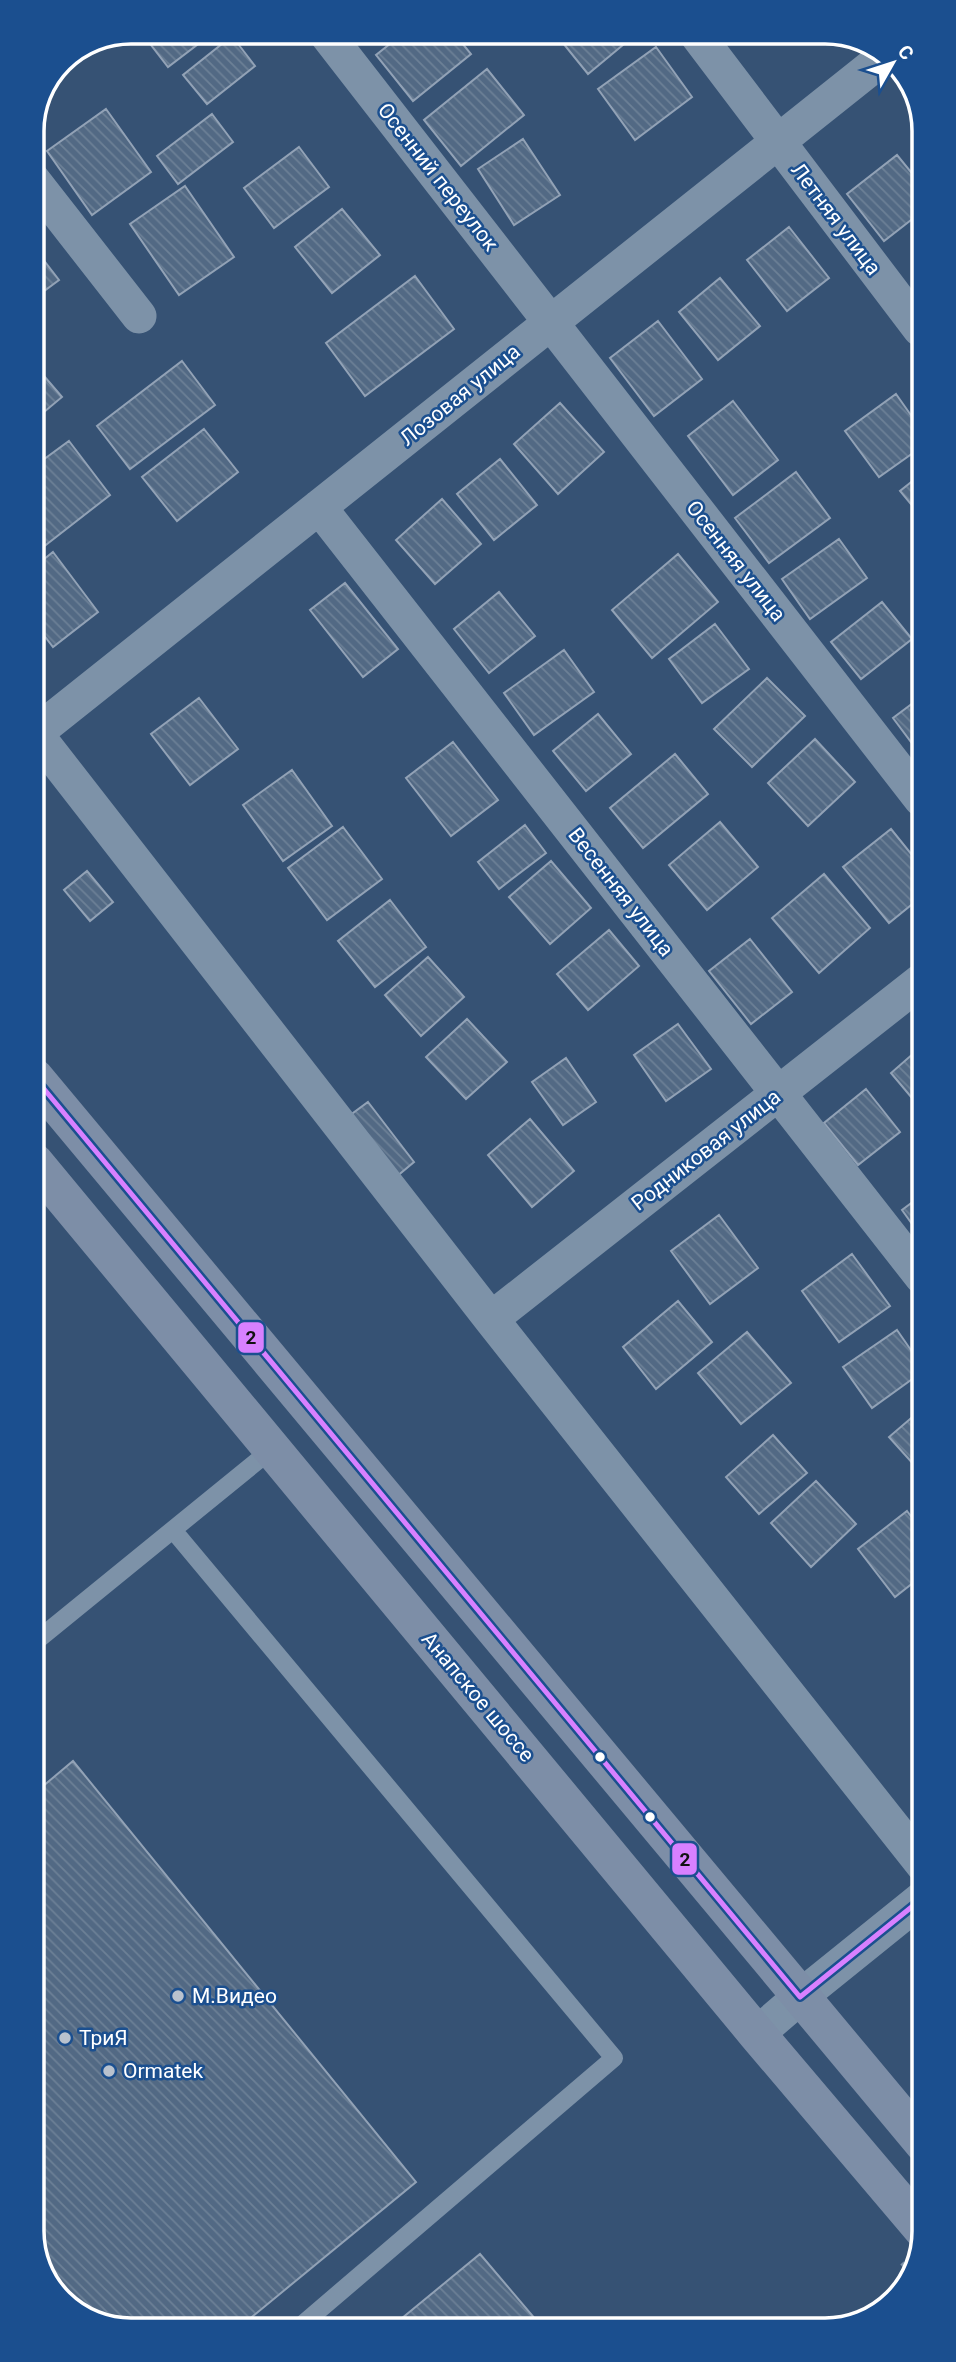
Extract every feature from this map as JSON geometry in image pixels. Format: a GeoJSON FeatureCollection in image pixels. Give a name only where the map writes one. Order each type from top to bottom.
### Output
{"type":"FeatureCollection","features":[{"type":"Feature","properties":{"kind":"main road"},"geometry":{"type":"LineString","coordinates":[[44,1089],[912,2130]]}},
{"type":"Feature","properties":{"kind":"main road","name":"Анапское шоссе"},"geometry":{"type":"LineString","coordinates":[[44,1174],[757,2034],[912,2216]]}},
{"type":"Feature","properties":{"kind":"street","name":"Осенний переулок"},"geometry":{"type":"LineString","coordinates":[[334,44],[552,322]]}},
{"type":"Feature","properties":{"kind":"street","name":"Летняя улица"},"geometry":{"type":"LineString","coordinates":[[704,44],[912,318]]}},
{"type":"Feature","properties":{"kind":"street","name":"Лозовая улица"},"geometry":{"type":"LineString","coordinates":[[44,726],[878,62]]}},
{"type":"Feature","properties":{"kind":"street"},"geometry":{"type":"LineString","coordinates":[[44,193],[139,316]]}},
{"type":"Feature","properties":{"kind":"street","name":"Осенняя улица"},"geometry":{"type":"LineString","coordinates":[[552,322],[912,788]]}},
{"type":"Feature","properties":{"kind":"street","name":"Весенняя улица"},"geometry":{"type":"LineString","coordinates":[[319,507],[912,1264]]}},
{"type":"Feature","properties":{"kind":"street"},"geometry":{"type":"LineString","coordinates":[[44,747],[491,1319],[912,1851]]}},
{"type":"Feature","properties":{"kind":"street","name":"Родниковая улица"},"geometry":{"type":"LineString","coordinates":[[491,1319],[912,989]]}},
{"type":"Feature","properties":{"kind":"street"},"geometry":{"type":"LineString","coordinates":[[757,2034],[912,1907]]}},
{"type":"Feature","properties":{"kind":"lane"},"geometry":{"type":"LineString","coordinates":[[44,1635],[272,1449]]}},
{"type":"Feature","properties":{"kind":"lane"},"geometry":{"type":"LineString","coordinates":[[173,1530],[614,2058],[311,2318]]}},
{"type":"Feature","properties":{"kind":"building"},"geometry":{"type":"Polygon","coordinates":[[[150,44],[198,44],[168,67],[150,44]]]}},
{"type":"Feature","properties":{"kind":"building"},"geometry":{"type":"Polygon","coordinates":[[[222,44],[238,44],[255,66],[207,104],[183,75],[222,44]]]}},
{"type":"Feature","properties":{"kind":"building"},"geometry":{"type":"Polygon","coordinates":[[[390,44],[463,44],[471,54],[413,101],[376,55],[390,44]]]}},
{"type":"Feature","properties":{"kind":"building"},"geometry":{"type":"Polygon","coordinates":[[[564,44],[624,44],[588,74],[564,44]]]}},
{"type":"Feature","properties":{"kind":"building"},"geometry":{"type":"Polygon","coordinates":[[[656,47],[692,97],[635,140],[598,89],[656,47]]]}},
{"type":"Feature","properties":{"kind":"building"},"geometry":{"type":"Polygon","coordinates":[[[487,69],[524,115],[461,166],[424,120],[487,69]]]}},
{"type":"Feature","properties":{"kind":"building"},"geometry":{"type":"Polygon","coordinates":[[[106,109],[151,172],[92,215],[47,151],[106,109]]]}},
{"type":"Feature","properties":{"kind":"building"},"geometry":{"type":"Polygon","coordinates":[[[212,114],[233,142],[178,184],[157,156],[212,114]]]}},
{"type":"Feature","properties":{"kind":"building"},"geometry":{"type":"Polygon","coordinates":[[[523,139],[560,195],[514,225],[478,169],[523,139]]]}},
{"type":"Feature","properties":{"kind":"building"},"geometry":{"type":"Polygon","coordinates":[[[299,147],[329,187],[274,228],[244,188],[299,147]]]}},
{"type":"Feature","properties":{"kind":"building"},"geometry":{"type":"Polygon","coordinates":[[[897,155],[912,173],[912,219],[884,241],[847,194],[897,155]]]}},
{"type":"Feature","properties":{"kind":"building"},"geometry":{"type":"Polygon","coordinates":[[[185,186],[234,257],[179,295],[130,224],[185,186]]]}},
{"type":"Feature","properties":{"kind":"building"},"geometry":{"type":"Polygon","coordinates":[[[342,209],[380,255],[332,293],[295,247],[342,209]]]}},
{"type":"Feature","properties":{"kind":"building"},"geometry":{"type":"Polygon","coordinates":[[[789,227],[829,278],[787,311],[747,260],[789,227]]]}},
{"type":"Feature","properties":{"kind":"building"},"geometry":{"type":"Polygon","coordinates":[[[44,261],[59,280],[44,291],[44,261]]]}},
{"type":"Feature","properties":{"kind":"building"},"geometry":{"type":"Polygon","coordinates":[[[415,276],[454,329],[365,396],[326,343],[415,276]]]}},
{"type":"Feature","properties":{"kind":"building"},"geometry":{"type":"Polygon","coordinates":[[[720,278],[760,326],[718,360],[679,312],[720,278]]]}},
{"type":"Feature","properties":{"kind":"building"},"geometry":{"type":"Polygon","coordinates":[[[658,321],[702,379],[654,416],[610,358],[658,321]]]}},
{"type":"Feature","properties":{"kind":"building"},"geometry":{"type":"Polygon","coordinates":[[[182,361],[215,405],[130,469],[97,426],[182,361]]]}},
{"type":"Feature","properties":{"kind":"building"},"geometry":{"type":"Polygon","coordinates":[[[44,376],[62,397],[44,412],[44,376]]]}},
{"type":"Feature","properties":{"kind":"building"},"geometry":{"type":"Polygon","coordinates":[[[896,394],[912,417],[912,454],[879,477],[845,431],[896,394]]]}},
{"type":"Feature","properties":{"kind":"building"},"geometry":{"type":"Polygon","coordinates":[[[733,401],[778,460],[733,495],[688,436],[733,401]]]}},
{"type":"Feature","properties":{"kind":"building"},"geometry":{"type":"Polygon","coordinates":[[[560,403],[604,452],[558,494],[514,444],[560,403]]]}},
{"type":"Feature","properties":{"kind":"building"},"geometry":{"type":"Polygon","coordinates":[[[204,429],[238,472],[177,521],[142,477],[204,429]]]}},
{"type":"Feature","properties":{"kind":"building"},"geometry":{"type":"Polygon","coordinates":[[[69,441],[110,495],[44,546],[44,459],[69,441]]]}},
{"type":"Feature","properties":{"kind":"building"},"geometry":{"type":"Polygon","coordinates":[[[500,459],[537,505],[494,540],[457,494],[500,459]]]}},
{"type":"Feature","properties":{"kind":"building"},"geometry":{"type":"Polygon","coordinates":[[[796,472],[830,518],[769,563],[735,518],[796,472]]]}},
{"type":"Feature","properties":{"kind":"building"},"geometry":{"type":"Polygon","coordinates":[[[912,481],[912,505],[900,491],[912,481]]]}},
{"type":"Feature","properties":{"kind":"building"},"geometry":{"type":"Polygon","coordinates":[[[442,499],[481,544],[435,584],[396,540],[442,499]]]}},
{"type":"Feature","properties":{"kind":"building"},"geometry":{"type":"Polygon","coordinates":[[[839,539],[867,578],[810,619],[782,579],[839,539]]]}},
{"type":"Feature","properties":{"kind":"building"},"geometry":{"type":"Polygon","coordinates":[[[53,552],[98,612],[53,647],[44,635],[44,559],[53,552]]]}},
{"type":"Feature","properties":{"kind":"building"},"geometry":{"type":"Polygon","coordinates":[[[678,554],[718,602],[652,658],[612,610],[678,554]]]}},
{"type":"Feature","properties":{"kind":"building"},"geometry":{"type":"Polygon","coordinates":[[[345,583],[398,649],[363,677],[310,610],[345,583]]]}},
{"type":"Feature","properties":{"kind":"building"},"geometry":{"type":"Polygon","coordinates":[[[499,592],[535,636],[489,673],[454,629],[499,592]]]}},
{"type":"Feature","properties":{"kind":"building"},"geometry":{"type":"Polygon","coordinates":[[[882,602],[912,639],[861,679],[831,642],[882,602]]]}},
{"type":"Feature","properties":{"kind":"building"},"geometry":{"type":"Polygon","coordinates":[[[715,624],[749,669],[702,703],[669,659],[715,624]]]}},
{"type":"Feature","properties":{"kind":"building"},"geometry":{"type":"Polygon","coordinates":[[[564,650],[594,692],[534,735],[504,693],[564,650]]]}},
{"type":"Feature","properties":{"kind":"building"},"geometry":{"type":"Polygon","coordinates":[[[767,678],[805,716],[752,767],[714,729],[767,678]]]}},
{"type":"Feature","properties":{"kind":"building"},"geometry":{"type":"Polygon","coordinates":[[[199,698],[238,749],[190,785],[151,734],[199,698]]]}},
{"type":"Feature","properties":{"kind":"building"},"geometry":{"type":"Polygon","coordinates":[[[912,704],[912,743],[893,718],[912,704]]]}},
{"type":"Feature","properties":{"kind":"building"},"geometry":{"type":"Polygon","coordinates":[[[598,714],[631,754],[586,791],[553,751],[598,714]]]}},
{"type":"Feature","properties":{"kind":"building"},"geometry":{"type":"Polygon","coordinates":[[[815,739],[855,782],[808,826],[768,783],[815,739]]]}},
{"type":"Feature","properties":{"kind":"building"},"geometry":{"type":"Polygon","coordinates":[[[453,742],[498,800],[451,836],[406,778],[453,742]]]}},
{"type":"Feature","properties":{"kind":"building"},"geometry":{"type":"Polygon","coordinates":[[[675,754],[708,794],[643,848],[610,808],[675,754]]]}},
{"type":"Feature","properties":{"kind":"building"},"geometry":{"type":"Polygon","coordinates":[[[292,770],[332,826],[283,861],[243,805],[292,770]]]}},
{"type":"Feature","properties":{"kind":"building"},"geometry":{"type":"Polygon","coordinates":[[[720,822],[758,867],[707,910],[669,865],[720,822]]]}},
{"type":"Feature","properties":{"kind":"building"},"geometry":{"type":"Polygon","coordinates":[[[525,825],[546,853],[499,889],[478,862],[525,825]]]}},
{"type":"Feature","properties":{"kind":"building"},"geometry":{"type":"Polygon","coordinates":[[[343,827],[382,879],[327,920],[288,868],[343,827]]]}},
{"type":"Feature","properties":{"kind":"building"},"geometry":{"type":"Polygon","coordinates":[[[891,829],[912,855],[912,904],[889,923],[843,867],[891,829]]]}},
{"type":"Feature","properties":{"kind":"building"},"geometry":{"type":"Polygon","coordinates":[[[551,861],[591,908],[550,944],[509,897],[551,861]]]}},
{"type":"Feature","properties":{"kind":"building"},"geometry":{"type":"Polygon","coordinates":[[[87,871],[113,902],[90,921],[64,890],[87,871]]]}},
{"type":"Feature","properties":{"kind":"building"},"geometry":{"type":"Polygon","coordinates":[[[824,874],[870,928],[819,973],[772,918],[824,874]]]}},
{"type":"Feature","properties":{"kind":"building"},"geometry":{"type":"Polygon","coordinates":[[[390,900],[426,947],[375,987],[338,941],[390,900]]]}},
{"type":"Feature","properties":{"kind":"building"},"geometry":{"type":"Polygon","coordinates":[[[609,930],[639,966],[588,1010],[557,974],[609,930]]]}},
{"type":"Feature","properties":{"kind":"building"},"geometry":{"type":"Polygon","coordinates":[[[750,939],[792,992],[751,1024],[709,971],[750,939]]]}},
{"type":"Feature","properties":{"kind":"building"},"geometry":{"type":"Polygon","coordinates":[[[428,957],[464,997],[421,1036],[385,995],[428,957]]]}},
{"type":"Feature","properties":{"kind":"building"},"geometry":{"type":"Polygon","coordinates":[[[467,1019],[507,1062],[466,1099],[426,1057],[467,1019]]]}},
{"type":"Feature","properties":{"kind":"building"},"geometry":{"type":"Polygon","coordinates":[[[678,1024],[711,1069],[666,1101],[634,1055],[678,1024]]]}},
{"type":"Feature","properties":{"kind":"building"},"geometry":{"type":"Polygon","coordinates":[[[912,1055],[912,1098],[891,1073],[912,1055]]]}},
{"type":"Feature","properties":{"kind":"building"},"geometry":{"type":"Polygon","coordinates":[[[566,1058],[596,1102],[563,1125],[532,1082],[566,1058]]]}},
{"type":"Feature","properties":{"kind":"building"},"geometry":{"type":"Polygon","coordinates":[[[866,1089],[900,1132],[858,1165],[824,1123],[866,1089]]]}},
{"type":"Feature","properties":{"kind":"building"},"geometry":{"type":"Polygon","coordinates":[[[368,1102],[414,1162],[396,1177],[349,1116],[368,1102]]]}},
{"type":"Feature","properties":{"kind":"building"},"geometry":{"type":"Polygon","coordinates":[[[530,1119],[574,1171],[532,1207],[488,1155],[530,1119]]]}},
{"type":"Feature","properties":{"kind":"building"},"geometry":{"type":"Polygon","coordinates":[[[912,1202],[912,1224],[902,1210],[912,1202]]]}},
{"type":"Feature","properties":{"kind":"building"},"geometry":{"type":"Polygon","coordinates":[[[719,1215],[758,1268],[710,1304],[671,1251],[719,1215]]]}},
{"type":"Feature","properties":{"kind":"building"},"geometry":{"type":"Polygon","coordinates":[[[852,1254],[890,1306],[839,1342],[802,1291],[852,1254]]]}},
{"type":"Feature","properties":{"kind":"building"},"geometry":{"type":"Polygon","coordinates":[[[678,1301],[712,1342],[656,1389],[623,1347],[678,1301]]]}},
{"type":"Feature","properties":{"kind":"building"},"geometry":{"type":"Polygon","coordinates":[[[897,1330],[912,1352],[912,1379],[872,1408],[843,1367],[897,1330]]]}},
{"type":"Feature","properties":{"kind":"building"},"geometry":{"type":"Polygon","coordinates":[[[747,1332],[791,1383],[741,1424],[698,1373],[747,1332]]]}},
{"type":"Feature","properties":{"kind":"building"},"geometry":{"type":"Polygon","coordinates":[[[912,1417],[912,1463],[889,1437],[912,1417]]]}},
{"type":"Feature","properties":{"kind":"building"},"geometry":{"type":"Polygon","coordinates":[[[773,1435],[807,1473],[759,1514],[726,1477],[773,1435]]]}},
{"type":"Feature","properties":{"kind":"building"},"geometry":{"type":"Polygon","coordinates":[[[816,1481],[856,1524],[811,1567],[771,1523],[816,1481]]]}},
{"type":"Feature","properties":{"kind":"building"},"geometry":{"type":"Polygon","coordinates":[[[907,1511],[912,1518],[912,1584],[895,1597],[858,1549],[907,1511]]]}},
{"type":"Feature","properties":{"kind":"building"},"geometry":{"type":"Polygon","coordinates":[[[73,1761],[416,2182],[251,2318],[125,2318],[103,2314],[69,2293],[58,2280],[48,2259],[44,2243],[44,1785],[73,1761]]]}},
{"type":"Feature","properties":{"kind":"building"},"geometry":{"type":"Polygon","coordinates":[[[480,2254],[534,2318],[402,2318],[480,2254]]]}},
{"type":"Feature","properties":{"kind":"transit line","name":"2"},"geometry":{"type":"LineString","coordinates":[[44,1089],[800,1997],[912,1907]]}},
{"type":"Feature","properties":{"kind":"place","name":"М.Видео"},"geometry":{"type":"Point","coordinates":[178,1996]}},
{"type":"Feature","properties":{"kind":"place","name":"ТриЯ"},"geometry":{"type":"Point","coordinates":[65,2038]}},
{"type":"Feature","properties":{"kind":"place","name":"Ormatek"},"geometry":{"type":"Point","coordinates":[109,2071]}}]}
